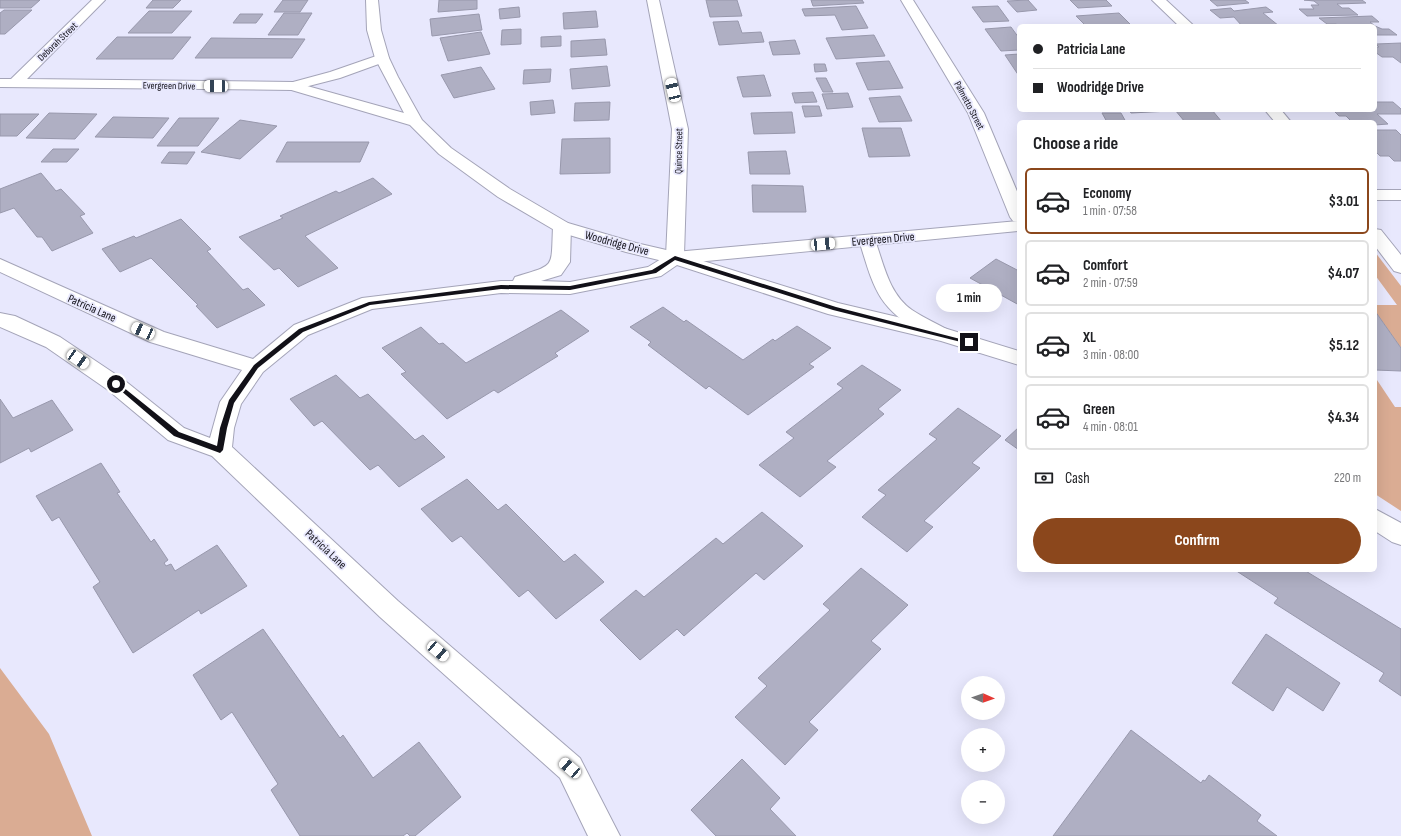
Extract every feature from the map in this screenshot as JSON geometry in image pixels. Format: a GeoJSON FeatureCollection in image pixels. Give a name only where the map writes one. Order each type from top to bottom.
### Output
{"type":"FeatureCollection","features":[{"type":"Feature","properties":{"kind":"street","name":"Deborah Street"},"geometry":{"type":"LineString","coordinates":[[15,83],[100,0]]}},
{"type":"Feature","properties":{"kind":"street","name":"Woodridge Drive"},"geometry":{"type":"LineString","coordinates":[[372,0],[374,30],[382,58],[390,78],[416,122],[445,151],[504,193],[562,227],[632,248],[675,258],[835,309],[944,335],[1017,357]]}},
{"type":"Feature","properties":{"kind":"street","name":"Quince Street"},"geometry":{"type":"LineString","coordinates":[[653,0],[676,104],[680,129],[675,258]]}},
{"type":"Feature","properties":{"kind":"street","name":"Palmetto Street"},"geometry":{"type":"LineString","coordinates":[[907,0],[976,113],[1017,212]]}},
{"type":"Feature","properties":{"kind":"street"},"geometry":{"type":"LineString","coordinates":[[1158,0],[1186,24]]}},
{"type":"Feature","properties":{"kind":"street","name":"Evergreen Drive"},"geometry":{"type":"LineString","coordinates":[[0,83],[293,86],[334,75],[382,58]]}},
{"type":"Feature","properties":{"kind":"street"},"geometry":{"type":"LineString","coordinates":[[293,86],[416,122]]}},
{"type":"Feature","properties":{"kind":"street"},"geometry":{"type":"LineString","coordinates":[[1275,112],[1281,120]]}},
{"type":"Feature","properties":{"kind":"street"},"geometry":{"type":"LineString","coordinates":[[1377,195],[1401,195]]}},
{"type":"Feature","properties":{"kind":"street","name":"Evergreen Drive"},"geometry":{"type":"LineString","coordinates":[[675,258],[1017,226]]}},
{"type":"Feature","properties":{"kind":"street"},"geometry":{"type":"LineString","coordinates":[[501,287],[554,271],[561,262],[562,227]]}},
{"type":"Feature","properties":{"kind":"street"},"geometry":{"type":"LineString","coordinates":[[1377,237],[1401,267]]}},
{"type":"Feature","properties":{"kind":"street"},"geometry":{"type":"LineString","coordinates":[[220,450],[231,402],[256,367],[301,330],[369,303],[501,287],[570,288],[654,272],[675,258]]}},
{"type":"Feature","properties":{"kind":"street","name":"Patricia Lane"},"geometry":{"type":"LineString","coordinates":[[0,265],[157,337],[256,367]]}},
{"type":"Feature","properties":{"kind":"street","name":"Patricia Lane"},"geometry":{"type":"LineString","coordinates":[[0,320],[8,321],[53,342],[116,384],[176,434],[220,450],[389,609],[570,768],[604,836]]}},
{"type":"Feature","properties":{"kind":"street"},"geometry":{"type":"LineString","coordinates":[[1377,520],[1401,535]]}},
{"type":"Feature","properties":{"kind":"lane"},"geometry":{"type":"LineString","coordinates":[[867,240],[883,288],[890,299],[905,314],[944,335]]}},
{"type":"Feature","properties":{"kind":"shaded area"},"geometry":{"type":"Polygon","coordinates":[[[1377,255],[1401,286],[1401,348],[1377,314],[1377,305],[1397,305],[1377,278],[1377,255]]]}},
{"type":"Feature","properties":{"kind":"shaded area"},"geometry":{"type":"Polygon","coordinates":[[[1377,380],[1395,407],[1401,407],[1401,511],[1377,495],[1377,380]]]}},
{"type":"Feature","properties":{"kind":"shaded area"},"geometry":{"type":"Polygon","coordinates":[[[0,668],[49,734],[92,836],[0,836],[0,668]]]}},
{"type":"Feature","properties":{"kind":"building"},"geometry":{"type":"Polygon","coordinates":[[[0,0],[40,0],[31,8],[0,8],[0,0]]]}},
{"type":"Feature","properties":{"kind":"building"},"geometry":{"type":"Polygon","coordinates":[[[153,0],[181,0],[173,8],[146,8],[153,0]]]}},
{"type":"Feature","properties":{"kind":"building"},"geometry":{"type":"Polygon","coordinates":[[[283,0],[308,0],[300,12],[274,12],[283,0]]]}},
{"type":"Feature","properties":{"kind":"building"},"geometry":{"type":"Polygon","coordinates":[[[439,0],[477,0],[477,9],[438,12],[439,0]]]}},
{"type":"Feature","properties":{"kind":"building"},"geometry":{"type":"Polygon","coordinates":[[[706,0],[737,0],[742,16],[710,17],[706,0]]]}},
{"type":"Feature","properties":{"kind":"building"},"geometry":{"type":"Polygon","coordinates":[[[811,0],[862,0],[864,3],[813,6],[811,0]]]}},
{"type":"Feature","properties":{"kind":"building"},"geometry":{"type":"Polygon","coordinates":[[[1028,0],[1037,10],[1017,12],[1007,1],[1028,0]]]}},
{"type":"Feature","properties":{"kind":"building"},"geometry":{"type":"Polygon","coordinates":[[[1070,0],[1106,0],[1112,6],[1078,8],[1070,0]]]}},
{"type":"Feature","properties":{"kind":"building"},"geometry":{"type":"Polygon","coordinates":[[[1210,0],[1245,0],[1249,3],[1217,6],[1210,0]]]}},
{"type":"Feature","properties":{"kind":"building"},"geometry":{"type":"Polygon","coordinates":[[[1304,0],[1362,0],[1366,3],[1337,4],[1342,8],[1349,8],[1358,15],[1307,16],[1299,9],[1314,9],[1311,5],[1319,5],[1314,1],[1304,0]]]}},
{"type":"Feature","properties":{"kind":"building"},"geometry":{"type":"Polygon","coordinates":[[[856,6],[868,28],[842,30],[835,15],[805,16],[802,9],[856,6]]]}},
{"type":"Feature","properties":{"kind":"building"},"geometry":{"type":"Polygon","coordinates":[[[998,6],[1009,21],[983,22],[972,7],[998,6]]]}},
{"type":"Feature","properties":{"kind":"building"},"geometry":{"type":"Polygon","coordinates":[[[519,7],[520,17],[500,19],[499,9],[519,7]]]}},
{"type":"Feature","properties":{"kind":"building"},"geometry":{"type":"Polygon","coordinates":[[[1266,7],[1273,12],[1263,13],[1277,24],[1240,24],[1234,17],[1220,18],[1210,10],[1231,8],[1234,11],[1266,7]]]}},
{"type":"Feature","properties":{"kind":"building"},"geometry":{"type":"Polygon","coordinates":[[[4,10],[32,10],[5,34],[0,34],[0,13],[4,10]]]}},
{"type":"Feature","properties":{"kind":"building"},"geometry":{"type":"Polygon","coordinates":[[[149,11],[192,11],[172,33],[128,33],[149,11]]]}},
{"type":"Feature","properties":{"kind":"building"},"geometry":{"type":"Polygon","coordinates":[[[596,11],[598,27],[564,29],[563,13],[596,11]]]}},
{"type":"Feature","properties":{"kind":"building"},"geometry":{"type":"Polygon","coordinates":[[[284,13],[312,13],[298,35],[268,35],[284,13]]]}},
{"type":"Feature","properties":{"kind":"building"},"geometry":{"type":"Polygon","coordinates":[[[1119,13],[1130,24],[1084,24],[1076,16],[1119,13]]]}},
{"type":"Feature","properties":{"kind":"building"},"geometry":{"type":"Polygon","coordinates":[[[240,14],[263,14],[256,23],[233,23],[240,14]]]}},
{"type":"Feature","properties":{"kind":"building"},"geometry":{"type":"Polygon","coordinates":[[[479,14],[482,30],[432,36],[430,19],[479,14]]]}},
{"type":"Feature","properties":{"kind":"building"},"geometry":{"type":"Polygon","coordinates":[[[1372,16],[1379,22],[1370,22],[1372,24],[1327,24],[1319,18],[1372,16]]]}},
{"type":"Feature","properties":{"kind":"building"},"geometry":{"type":"Polygon","coordinates":[[[738,21],[742,33],[761,32],[764,42],[719,45],[713,22],[738,21]]]}},
{"type":"Feature","properties":{"kind":"building"},"geometry":{"type":"Polygon","coordinates":[[[1011,27],[1017,35],[1017,50],[1001,51],[985,29],[1011,27]]]}},
{"type":"Feature","properties":{"kind":"building"},"geometry":{"type":"Polygon","coordinates":[[[1377,27],[1382,29],[1389,29],[1397,35],[1377,35],[1377,27]]]}},
{"type":"Feature","properties":{"kind":"building"},"geometry":{"type":"Polygon","coordinates":[[[521,29],[521,44],[501,45],[502,30],[521,29]]]}},
{"type":"Feature","properties":{"kind":"building"},"geometry":{"type":"Polygon","coordinates":[[[481,32],[490,54],[448,61],[440,38],[481,32]]]}},
{"type":"Feature","properties":{"kind":"building"},"geometry":{"type":"Polygon","coordinates":[[[874,35],[885,56],[836,59],[826,38],[874,35]]]}},
{"type":"Feature","properties":{"kind":"building"},"geometry":{"type":"Polygon","coordinates":[[[561,36],[561,46],[541,47],[541,37],[561,36]]]}},
{"type":"Feature","properties":{"kind":"building"},"geometry":{"type":"Polygon","coordinates":[[[117,37],[191,37],[173,59],[96,59],[117,37]]]}},
{"type":"Feature","properties":{"kind":"building"},"geometry":{"type":"Polygon","coordinates":[[[211,38],[305,39],[292,58],[195,58],[211,38]]]}},
{"type":"Feature","properties":{"kind":"building"},"geometry":{"type":"Polygon","coordinates":[[[605,39],[607,55],[571,57],[571,41],[605,39]]]}},
{"type":"Feature","properties":{"kind":"building"},"geometry":{"type":"Polygon","coordinates":[[[795,40],[800,54],[773,55],[769,42],[795,40]]]}},
{"type":"Feature","properties":{"kind":"building"},"geometry":{"type":"Polygon","coordinates":[[[1401,43],[1401,63],[1393,57],[1382,57],[1377,53],[1377,47],[1379,47],[1377,44],[1401,43]]]}},
{"type":"Feature","properties":{"kind":"building"},"geometry":{"type":"Polygon","coordinates":[[[1017,54],[1017,73],[1005,55],[1017,54]]]}},
{"type":"Feature","properties":{"kind":"building"},"geometry":{"type":"Polygon","coordinates":[[[889,61],[903,88],[868,90],[856,63],[889,61]]]}},
{"type":"Feature","properties":{"kind":"building"},"geometry":{"type":"Polygon","coordinates":[[[814,64],[825,64],[827,71],[815,72],[814,64]]]}},
{"type":"Feature","properties":{"kind":"building"},"geometry":{"type":"Polygon","coordinates":[[[607,66],[610,86],[572,89],[570,69],[607,66]]]}},
{"type":"Feature","properties":{"kind":"building"},"geometry":{"type":"Polygon","coordinates":[[[481,67],[495,89],[454,98],[441,75],[481,67]]]}},
{"type":"Feature","properties":{"kind":"building"},"geometry":{"type":"Polygon","coordinates":[[[551,69],[550,82],[523,84],[524,70],[551,69]]]}},
{"type":"Feature","properties":{"kind":"building"},"geometry":{"type":"Polygon","coordinates":[[[764,75],[771,96],[743,97],[737,77],[764,75]]]}},
{"type":"Feature","properties":{"kind":"building"},"geometry":{"type":"Polygon","coordinates":[[[816,78],[826,78],[833,92],[823,92],[816,78]]]}},
{"type":"Feature","properties":{"kind":"building"},"geometry":{"type":"Polygon","coordinates":[[[813,92],[817,102],[795,103],[792,93],[813,92]]]}},
{"type":"Feature","properties":{"kind":"building"},"geometry":{"type":"Polygon","coordinates":[[[848,93],[853,107],[827,109],[822,94],[848,93]]]}},
{"type":"Feature","properties":{"kind":"building"},"geometry":{"type":"Polygon","coordinates":[[[900,96],[912,121],[879,122],[869,98],[900,96]]]}},
{"type":"Feature","properties":{"kind":"building"},"geometry":{"type":"Polygon","coordinates":[[[553,100],[555,113],[531,115],[530,102],[553,100]]]}},
{"type":"Feature","properties":{"kind":"building"},"geometry":{"type":"Polygon","coordinates":[[[610,102],[609,120],[574,121],[575,103],[610,102]]]}},
{"type":"Feature","properties":{"kind":"building"},"geometry":{"type":"Polygon","coordinates":[[[1377,102],[1393,102],[1401,109],[1401,114],[1377,114],[1388,124],[1377,125],[1377,120],[1350,120],[1346,116],[1339,116],[1335,112],[1377,112],[1377,102]]]}},
{"type":"Feature","properties":{"kind":"building"},"geometry":{"type":"Polygon","coordinates":[[[802,106],[819,106],[822,116],[805,117],[802,106]]]}},
{"type":"Feature","properties":{"kind":"building"},"geometry":{"type":"Polygon","coordinates":[[[792,112],[795,133],[754,134],[751,113],[792,112]]]}},
{"type":"Feature","properties":{"kind":"building"},"geometry":{"type":"Polygon","coordinates":[[[1130,112],[1150,112],[1131,113],[1130,112]]]}},
{"type":"Feature","properties":{"kind":"building"},"geometry":{"type":"Polygon","coordinates":[[[1177,112],[1214,112],[1220,120],[1183,120],[1177,112]]]}},
{"type":"Feature","properties":{"kind":"building"},"geometry":{"type":"Polygon","coordinates":[[[49,113],[97,114],[75,139],[26,138],[49,113]]]}},
{"type":"Feature","properties":{"kind":"building"},"geometry":{"type":"Polygon","coordinates":[[[1102,113],[1121,113],[1125,120],[1106,120],[1102,113]]]}},
{"type":"Feature","properties":{"kind":"building"},"geometry":{"type":"Polygon","coordinates":[[[0,114],[39,114],[17,136],[0,136],[0,114]]]}},
{"type":"Feature","properties":{"kind":"building"},"geometry":{"type":"Polygon","coordinates":[[[113,117],[169,118],[153,138],[95,137],[113,117]]]}},
{"type":"Feature","properties":{"kind":"building"},"geometry":{"type":"Polygon","coordinates":[[[179,118],[219,118],[198,146],[157,146],[179,118]]]}},
{"type":"Feature","properties":{"kind":"building"},"geometry":{"type":"Polygon","coordinates":[[[240,120],[277,126],[240,159],[201,152],[240,120]]]}},
{"type":"Feature","properties":{"kind":"building"},"geometry":{"type":"Polygon","coordinates":[[[862,128],[901,128],[910,156],[869,157],[862,128]]]}},
{"type":"Feature","properties":{"kind":"building"},"geometry":{"type":"Polygon","coordinates":[[[1377,130],[1396,130],[1401,135],[1401,161],[1394,161],[1389,156],[1380,156],[1377,153],[1377,130]]]}},
{"type":"Feature","properties":{"kind":"building"},"geometry":{"type":"Polygon","coordinates":[[[610,138],[610,173],[560,174],[562,139],[610,138]]]}},
{"type":"Feature","properties":{"kind":"building"},"geometry":{"type":"Polygon","coordinates":[[[287,142],[369,142],[360,162],[276,162],[287,142]]]}},
{"type":"Feature","properties":{"kind":"building"},"geometry":{"type":"Polygon","coordinates":[[[53,149],[79,149],[67,162],[41,162],[53,149]]]}},
{"type":"Feature","properties":{"kind":"building"},"geometry":{"type":"Polygon","coordinates":[[[786,151],[790,174],[750,174],[748,152],[786,151]]]}},
{"type":"Feature","properties":{"kind":"building"},"geometry":{"type":"Polygon","coordinates":[[[169,152],[195,152],[187,164],[161,163],[169,152]]]}},
{"type":"Feature","properties":{"kind":"building"},"geometry":{"type":"Polygon","coordinates":[[[41,173],[56,191],[61,189],[85,214],[80,216],[93,233],[52,251],[42,237],[37,237],[14,208],[0,213],[0,189],[41,173]]]}},
{"type":"Feature","properties":{"kind":"building"},"geometry":{"type":"Polygon","coordinates":[[[373,178],[392,194],[305,236],[338,268],[298,287],[279,268],[274,270],[239,237],[283,218],[280,216],[336,191],[339,193],[373,178]]]}},
{"type":"Feature","properties":{"kind":"building"},"geometry":{"type":"Polygon","coordinates":[[[752,185],[803,186],[806,212],[753,212],[752,185]]]}},
{"type":"Feature","properties":{"kind":"building"},"geometry":{"type":"Polygon","coordinates":[[[181,219],[211,249],[207,251],[243,290],[248,288],[265,305],[217,328],[196,306],[198,305],[151,258],[120,272],[102,249],[134,236],[136,238],[181,219]]]}},
{"type":"Feature","properties":{"kind":"building"},"geometry":{"type":"Polygon","coordinates":[[[996,259],[1017,270],[1017,304],[970,278],[996,259]]]}},
{"type":"Feature","properties":{"kind":"building"},"geometry":{"type":"Polygon","coordinates":[[[663,307],[684,322],[686,320],[743,360],[773,339],[775,341],[797,326],[831,348],[809,364],[814,367],[748,415],[709,386],[706,389],[648,345],[651,342],[630,327],[663,307]]]}},
{"type":"Feature","properties":{"kind":"building"},"geometry":{"type":"Polygon","coordinates":[[[561,310],[589,331],[555,353],[558,356],[498,393],[494,390],[447,419],[401,374],[406,372],[382,348],[421,327],[439,344],[443,343],[466,363],[561,310]]]}},
{"type":"Feature","properties":{"kind":"building"},"geometry":{"type":"Polygon","coordinates":[[[1377,314],[1401,348],[1401,371],[1377,370],[1377,314]]]}},
{"type":"Feature","properties":{"kind":"building"},"geometry":{"type":"Polygon","coordinates":[[[862,365],[901,390],[878,409],[884,414],[827,461],[836,467],[800,497],[759,465],[794,438],[786,432],[843,388],[837,384],[862,365]]]}},
{"type":"Feature","properties":{"kind":"building"},"geometry":{"type":"Polygon","coordinates":[[[336,375],[360,398],[368,394],[415,440],[423,435],[445,457],[399,487],[378,465],[370,470],[322,421],[314,426],[290,399],[336,375]]]}},
{"type":"Feature","properties":{"kind":"building"},"geometry":{"type":"Polygon","coordinates":[[[0,399],[13,418],[52,400],[73,430],[31,452],[29,448],[0,463],[0,399]]]}},
{"type":"Feature","properties":{"kind":"building"},"geometry":{"type":"Polygon","coordinates":[[[958,408],[1001,436],[972,463],[980,468],[924,521],[933,527],[907,552],[862,517],[886,495],[878,490],[937,439],[929,434],[958,408]]]}},
{"type":"Feature","properties":{"kind":"building"},"geometry":{"type":"Polygon","coordinates":[[[1017,429],[1017,449],[1005,440],[1017,429]]]}},
{"type":"Feature","properties":{"kind":"building"},"geometry":{"type":"Polygon","coordinates":[[[101,463],[120,492],[117,493],[151,542],[154,539],[168,560],[164,563],[166,566],[171,564],[175,571],[217,545],[247,586],[201,614],[199,610],[133,653],[93,587],[100,582],[59,517],[52,521],[36,496],[101,463]]]}},
{"type":"Feature","properties":{"kind":"building"},"geometry":{"type":"Polygon","coordinates":[[[467,479],[498,510],[506,504],[564,562],[575,554],[604,582],[556,619],[528,590],[519,597],[461,536],[452,542],[421,509],[467,479]]]}},
{"type":"Feature","properties":{"kind":"building"},"geometry":{"type":"Polygon","coordinates":[[[762,512],[803,546],[764,580],[756,573],[684,636],[677,629],[640,660],[600,620],[636,590],[644,597],[716,538],[723,544],[762,512]]]}},
{"type":"Feature","properties":{"kind":"building"},"geometry":{"type":"Polygon","coordinates":[[[861,568],[908,605],[871,641],[881,649],[809,722],[818,730],[785,765],[735,717],[767,686],[758,678],[830,610],[823,604],[861,568]]]}},
{"type":"Feature","properties":{"kind":"building"},"geometry":{"type":"Polygon","coordinates":[[[1238,572],[1307,572],[1401,629],[1401,696],[1379,681],[1384,673],[1274,603],[1278,598],[1238,572]]]}},
{"type":"Feature","properties":{"kind":"building"},"geometry":{"type":"Polygon","coordinates":[[[263,629],[340,738],[343,735],[373,778],[419,742],[461,797],[415,836],[410,836],[407,833],[403,836],[300,836],[271,790],[278,784],[232,712],[221,720],[193,675],[263,629]]]}},
{"type":"Feature","properties":{"kind":"building"},"geometry":{"type":"Polygon","coordinates":[[[1266,634],[1340,683],[1323,711],[1287,687],[1273,711],[1232,683],[1266,634]]]}},
{"type":"Feature","properties":{"kind":"building"},"geometry":{"type":"Polygon","coordinates":[[[1131,730],[1201,783],[1203,780],[1205,781],[1209,775],[1261,815],[1257,821],[1277,836],[1053,836],[1131,730]]]}},
{"type":"Feature","properties":{"kind":"building"},"geometry":{"type":"Polygon","coordinates":[[[742,759],[780,798],[770,809],[796,836],[716,836],[691,810],[742,759]]]}},
{"type":"Feature","properties":{"kind":"route"},"geometry":{"type":"LineString","coordinates":[[116,384],[176,434],[220,450],[231,402],[256,367],[301,330],[369,303],[501,287],[570,288],[654,272],[675,258],[835,309],[969,342]]}}]}
